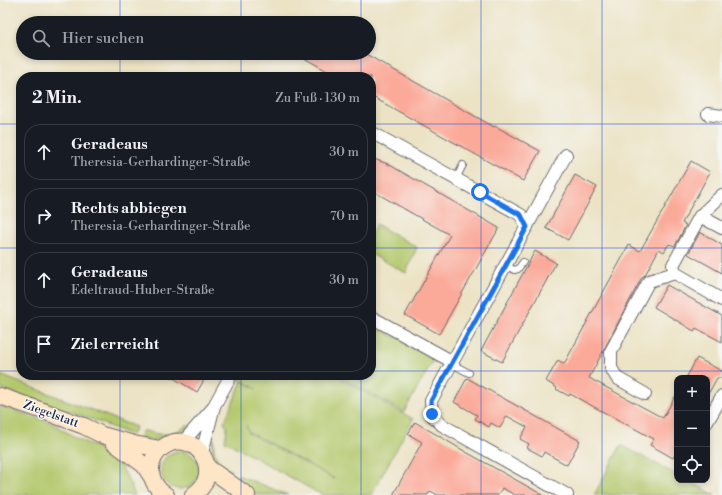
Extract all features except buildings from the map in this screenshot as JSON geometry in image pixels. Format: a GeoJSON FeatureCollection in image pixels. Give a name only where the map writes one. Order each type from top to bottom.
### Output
{"type":"FeatureCollection","features":[{"type":"Feature","properties":{"kind":"street"},"geometry":{"type":"LineString","coordinates":[[708,114],[722,116]]}},
{"type":"Feature","properties":{"kind":"street"},"geometry":{"type":"LineString","coordinates":[[376,135],[456,179],[523,212],[527,227]]}},
{"type":"Feature","properties":{"kind":"street"},"geometry":{"type":"LineString","coordinates":[[566,155],[431,401],[432,414],[442,424],[567,495]]}},
{"type":"Feature","properties":{"kind":"street"},"geometry":{"type":"LineString","coordinates":[[675,273],[673,264],[700,216],[722,195]]}},
{"type":"Feature","properties":{"kind":"street"},"geometry":{"type":"LineString","coordinates":[[700,216],[722,228]]}},
{"type":"Feature","properties":{"kind":"street"},"geometry":{"type":"LineString","coordinates":[[645,394],[617,378],[611,368],[611,351],[649,281],[675,273],[722,300]]}},
{"type":"Feature","properties":{"kind":"street"},"geometry":{"type":"LineString","coordinates":[[376,320],[452,363]]}},
{"type":"Feature","properties":{"kind":"street"},"geometry":{"type":"LineString","coordinates":[[183,442],[214,406],[228,380]]}},
{"type":"Feature","properties":{"kind":"street","name":"Ziegelstatt"},"geometry":{"type":"LineString","coordinates":[[0,396],[84,426],[102,435],[144,465],[158,489]]}},
{"type":"Feature","properties":{"kind":"street"},"geometry":{"type":"LineString","coordinates":[[710,417],[722,396]]}},
{"type":"Feature","properties":{"kind":"street"},"geometry":{"type":"LineString","coordinates":[[194,495],[205,483],[207,475],[205,460],[214,406]]}},
{"type":"Feature","properties":{"kind":"street","name":"Ziegelstatt"},"geometry":{"type":"LineString","coordinates":[[102,435],[160,450]]}},
{"type":"Feature","properties":{"kind":"street"},"geometry":{"type":"LineString","coordinates":[[160,450],[166,445],[174,442],[190,444],[196,448],[205,460],[247,495]]}},
{"type":"Feature","properties":{"kind":"street","name":"Ziegelstatt"},"geometry":{"type":"LineString","coordinates":[[158,489],[151,469],[155,455],[160,450]]}},
{"type":"Feature","properties":{"kind":"street"},"geometry":{"type":"LineString","coordinates":[[194,495],[211,495]]}},
{"type":"Feature","properties":{"kind":"lane"},"geometry":{"type":"LineString","coordinates":[[456,179],[463,165]]}},
{"type":"Feature","properties":{"kind":"lane"},"geometry":{"type":"LineString","coordinates":[[506,265],[514,270],[518,269],[523,262]]}},
{"type":"Feature","properties":{"kind":"lane"},"geometry":{"type":"LineString","coordinates":[[452,363],[469,374]]}},
{"type":"Feature","properties":{"kind":"green space"},"geometry":{"type":"Polygon","coordinates":[[[376,224],[417,247],[406,273],[376,257],[376,224]]]}},
{"type":"Feature","properties":{"kind":"green space"},"geometry":{"type":"Polygon","coordinates":[[[376,327],[394,337],[397,334],[404,338],[403,341],[434,359],[404,412],[346,380],[376,380],[376,327]]]}},
{"type":"Feature","properties":{"kind":"green space"},"geometry":{"type":"Polygon","coordinates":[[[0,375],[136,427],[132,435],[78,414],[41,403],[0,388],[0,375]]]}},
{"type":"Feature","properties":{"kind":"green space"},"geometry":{"type":"Polygon","coordinates":[[[241,380],[343,380],[413,419],[371,495],[322,495],[225,441],[227,427],[224,423],[242,381],[257,389],[241,380]],[[246,425],[249,433],[335,479],[249,432],[246,425]]]}},
{"type":"Feature","properties":{"kind":"green space"},"geometry":{"type":"Polygon","coordinates":[[[0,406],[52,423],[73,436],[119,459],[120,466],[135,495],[0,495],[0,406]]]}},
{"type":"Feature","properties":{"kind":"green space"},"geometry":{"type":"Polygon","coordinates":[[[187,425],[189,426],[184,432],[167,438],[152,440],[139,438],[143,430],[166,434],[182,429],[187,425]]]}},
{"type":"Feature","properties":{"kind":"green space"},"geometry":{"type":"Polygon","coordinates":[[[213,438],[214,450],[217,458],[222,465],[231,471],[228,477],[219,469],[214,461],[212,449],[213,438]]]}},
{"type":"Feature","properties":{"kind":"green space"},"geometry":{"type":"Polygon","coordinates":[[[621,445],[674,473],[674,483],[693,483],[715,495],[594,495],[621,445]]]}},
{"type":"Feature","properties":{"kind":"green space"},"geometry":{"type":"Polygon","coordinates":[[[180,451],[190,454],[196,460],[199,470],[196,480],[190,486],[180,489],[170,486],[164,480],[161,470],[164,460],[170,454],[180,451]]]}},
{"type":"Feature","properties":{"kind":"green space"},"geometry":{"type":"Polygon","coordinates":[[[238,475],[288,495],[258,495],[235,481],[238,475]]]}},
{"type":"Feature","properties":{"kind":"route"},"geometry":{"type":"LineString","coordinates":[[432,414],[431,401],[527,227],[521,215],[480,192]]}}]}
